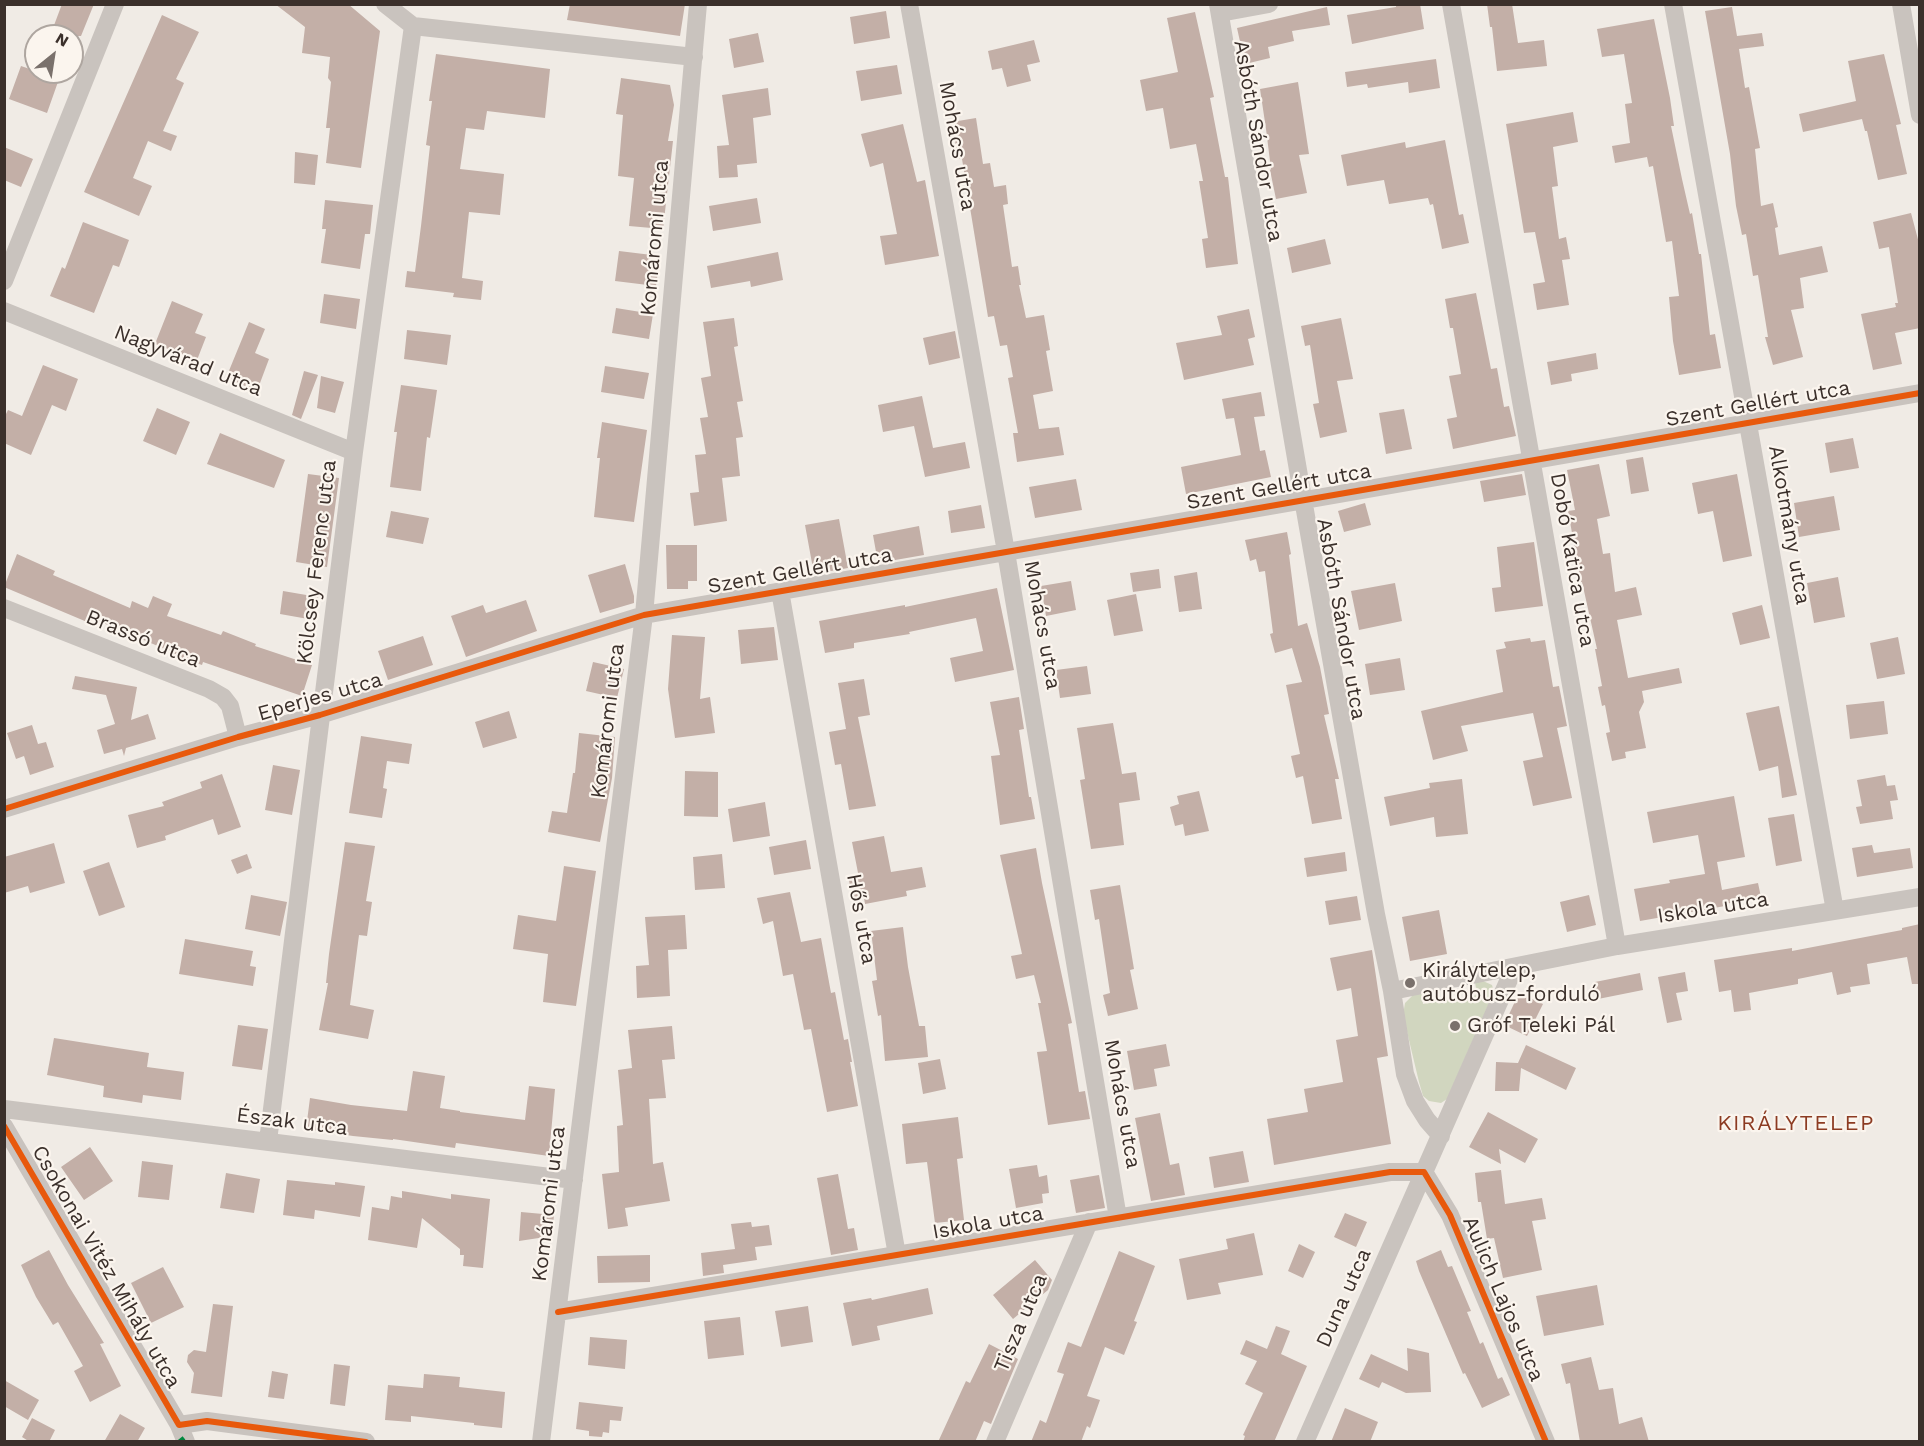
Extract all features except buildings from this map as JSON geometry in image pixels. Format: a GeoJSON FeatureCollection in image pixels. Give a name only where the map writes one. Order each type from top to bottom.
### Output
{"type":"FeatureCollection","features":[{"type":"Feature","properties":{"kind":"street"},"geometry":{"type":"LineString","coordinates":[[4,281],[116,4]]}},
{"type":"Feature","properties":{"kind":"street"},"geometry":{"type":"LineString","coordinates":[[385,4],[413,26],[694,57]]}},
{"type":"Feature","properties":{"kind":"street","name":"Komáromi utca"},"geometry":{"type":"LineString","coordinates":[[541,1442],[644,615],[698,4]]}},
{"type":"Feature","properties":{"kind":"street","name":"Mohács utca"},"geometry":{"type":"LineString","coordinates":[[909,4],[1006,552],[1118,1218]]}},
{"type":"Feature","properties":{"kind":"street"},"geometry":{"type":"LineString","coordinates":[[1219,9],[1269,4]]}},
{"type":"Feature","properties":{"kind":"street","name":"Dobó Katica utca"},"geometry":{"type":"LineString","coordinates":[[1451,4],[1617,946]]}},
{"type":"Feature","properties":{"kind":"street","name":"Alkotmány utca"},"geometry":{"type":"LineString","coordinates":[[1673,4],[1834,911]]}},
{"type":"Feature","properties":{"kind":"street"},"geometry":{"type":"LineString","coordinates":[[1901,4],[1920,115]]}},
{"type":"Feature","properties":{"kind":"street","name":"Asbóth Sándor utca"},"geometry":{"type":"LineString","coordinates":[[1219,9],[1405,1074],[1415,1101],[1441,1136]]}},
{"type":"Feature","properties":{"kind":"street","name":"Kölcsey Ferenc utca"},"geometry":{"type":"LineString","coordinates":[[268,1142],[354,452],[413,26]]}},
{"type":"Feature","properties":{"kind":"street","name":"Nagyvárad utca"},"geometry":{"type":"LineString","coordinates":[[4,311],[354,452]]}},
{"type":"Feature","properties":{"kind":"street","name":"Szent Gellért utca"},"geometry":{"type":"LineString","coordinates":[[644,615],[1920,393]]}},
{"type":"Feature","properties":{"kind":"street","name":"Hős utca"},"geometry":{"type":"LineString","coordinates":[[780,591],[897,1255]]}},
{"type":"Feature","properties":{"kind":"street","name":"Brassó utca"},"geometry":{"type":"LineString","coordinates":[[4,608],[209,689],[223,697],[230,706],[238,737]]}},
{"type":"Feature","properties":{"kind":"street","name":"Eperjes utca"},"geometry":{"type":"LineString","coordinates":[[4,809],[644,615]]}},
{"type":"Feature","properties":{"kind":"street","name":"Iskola utca"},"geometry":{"type":"LineString","coordinates":[[1392,991],[1617,946],[1920,897]]}},
{"type":"Feature","properties":{"kind":"street","name":"Duna utca"},"geometry":{"type":"LineString","coordinates":[[1305,1442],[1514,968]]}},
{"type":"Feature","properties":{"kind":"street","name":"Észak utca"},"geometry":{"type":"LineString","coordinates":[[4,1109],[574,1180]]}},
{"type":"Feature","properties":{"kind":"street","name":"Csokonai Vitéz Mihály utca"},"geometry":{"type":"LineString","coordinates":[[4,1126],[182,1433]]}},
{"type":"Feature","properties":{"kind":"street","name":"Iskola utca"},"geometry":{"type":"LineString","coordinates":[[558,1312],[1390,1172],[1424,1172]]}},
{"type":"Feature","properties":{"kind":"street","name":"Aulich Lajos utca"},"geometry":{"type":"LineString","coordinates":[[1424,1172],[1450,1215],[1546,1442]]}},
{"type":"Feature","properties":{"kind":"street","name":"Tisza utca"},"geometry":{"type":"LineString","coordinates":[[995,1442],[1089,1222]]}},
{"type":"Feature","properties":{"kind":"street"},"geometry":{"type":"LineString","coordinates":[[182,1433],[207,1421],[366,1442]]}},
{"type":"Feature","properties":{"kind":"green space"},"geometry":{"type":"Polygon","coordinates":[[[1483,981],[1492,985],[1494,992],[1447,1099],[1441,1103],[1429,1101],[1423,1096],[1419,1082],[1403,1015],[1405,1003],[1414,994],[1421,992],[1423,1004],[1477,995],[1475,982],[1483,981]]]}},
{"type":"Feature","properties":{"kind":"marked path"},"geometry":{"type":"LineString","coordinates":[[179,1442],[184,1438]]}},
{"type":"Feature","properties":{"kind":"cycle path"},"geometry":{"type":"LineString","coordinates":[[4,809],[644,615],[1920,393]]}},
{"type":"Feature","properties":{"kind":"cycle path"},"geometry":{"type":"LineString","coordinates":[[4,1126],[179,1425],[207,1421],[366,1442]]}},
{"type":"Feature","properties":{"kind":"cycle path"},"geometry":{"type":"LineString","coordinates":[[558,1312],[1390,1172],[1424,1172],[1450,1215],[1546,1442]]}},
{"type":"Feature","properties":{"kind":"place","name":"Királytelep, autóbusz-forduló"},"geometry":{"type":"Point","coordinates":[1410,983]}},
{"type":"Feature","properties":{"kind":"place","name":"Gróf Teleki Pál"},"geometry":{"type":"Point","coordinates":[1455,1026]}},
{"type":"Feature","properties":{"kind":"district","name":"KIRÁLYTELEP"},"geometry":{"type":"Point","coordinates":[1796,1124]}}]}
